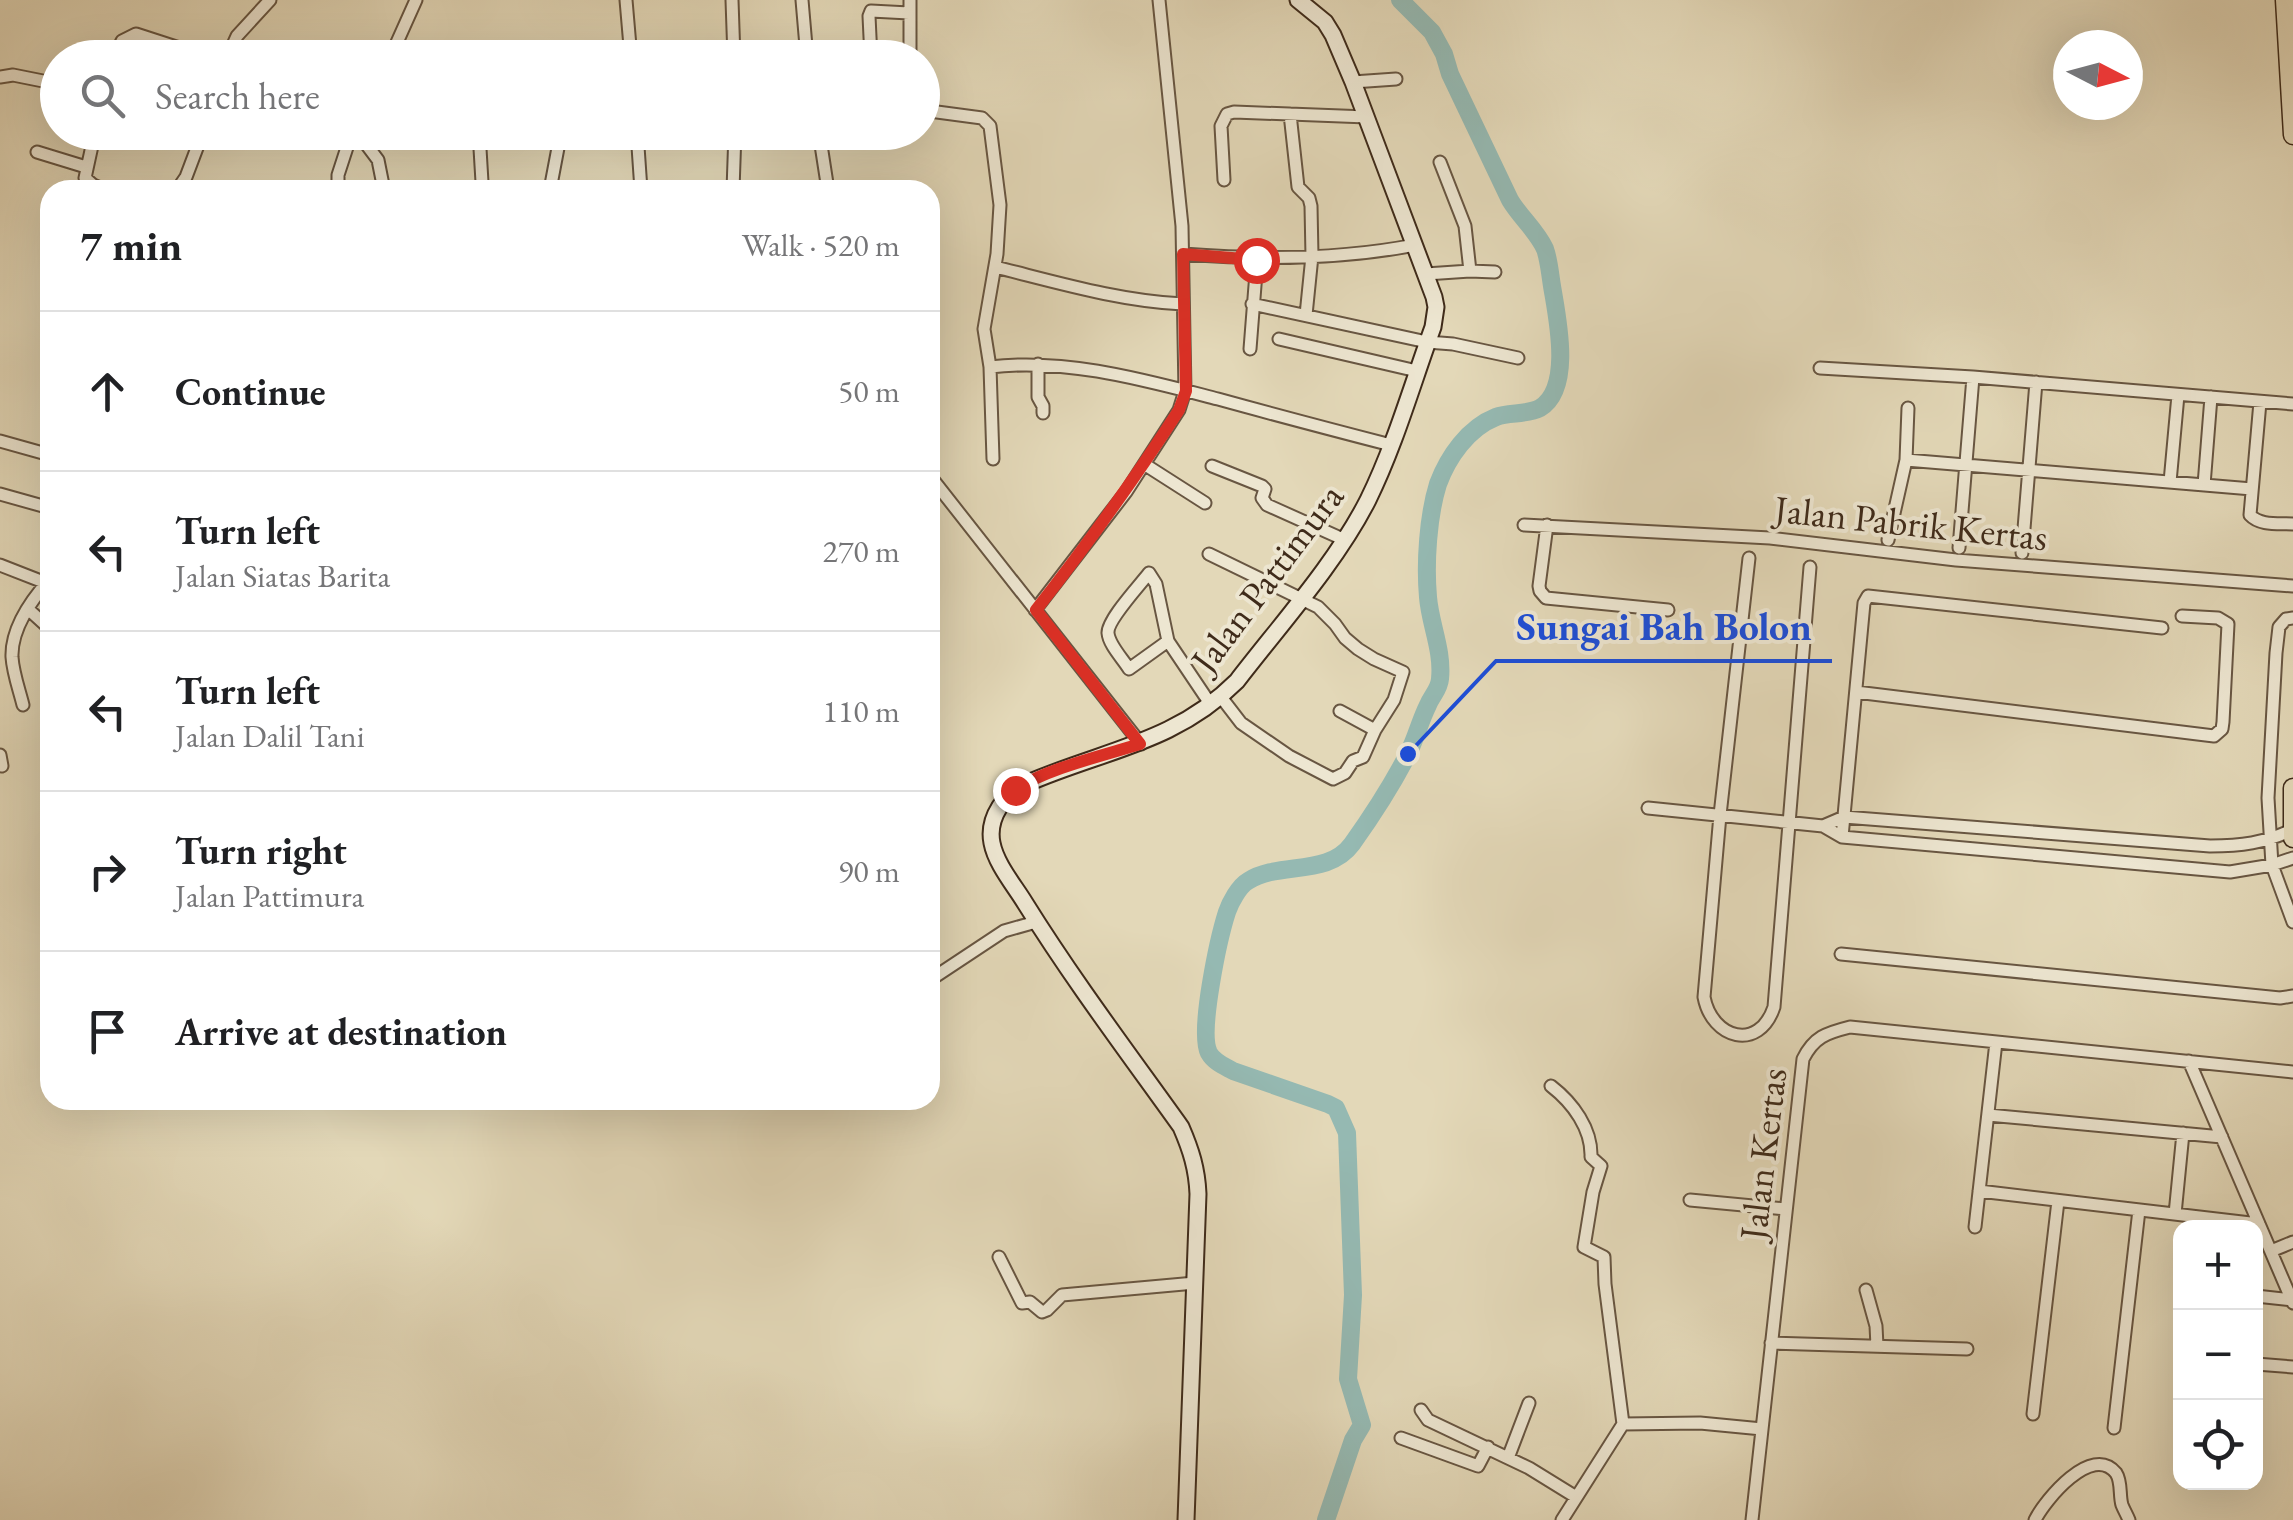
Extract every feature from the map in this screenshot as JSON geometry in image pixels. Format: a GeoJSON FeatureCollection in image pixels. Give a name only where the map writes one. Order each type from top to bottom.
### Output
{"type":"FeatureCollection","features":[{"type":"Feature","properties":{"kind":"main road"},"geometry":{"type":"LineString","coordinates":[[2284,0],[2293,135]]}},
{"type":"Feature","properties":{"kind":"main road"},"geometry":{"type":"LineString","coordinates":[[2293,788],[2293,838]]}},
{"type":"Feature","properties":{"kind":"street"},"geometry":{"type":"LineString","coordinates":[[238,40],[270,0]]}},
{"type":"Feature","properties":{"kind":"street"},"geometry":{"type":"LineString","coordinates":[[398,40],[416,0]]}},
{"type":"Feature","properties":{"kind":"street"},"geometry":{"type":"LineString","coordinates":[[626,0],[629,40]]}},
{"type":"Feature","properties":{"kind":"street"},"geometry":{"type":"LineString","coordinates":[[732,0],[733,40]]}},
{"type":"Feature","properties":{"kind":"street"},"geometry":{"type":"LineString","coordinates":[[802,0],[805,40]]}},
{"type":"Feature","properties":{"kind":"street"},"geometry":{"type":"LineString","coordinates":[[1036,610],[1144,464],[1179,410],[1186,391],[1182,226],[1160,0]]}},
{"type":"Feature","properties":{"kind":"street","name":"Jalan Pattimura"},"geometry":{"type":"LineString","coordinates":[[1186,1520],[1198,1174],[1181,1127],[1034,919],[996,854],[992,826],[1006,798],[1023,784],[1170,730],[1216,701],[1237,681],[1345,540],[1391,445],[1436,307],[1353,82],[1325,22],[1298,0]]}},
{"type":"Feature","properties":{"kind":"street"},"geometry":{"type":"LineString","coordinates":[[870,40],[871,11],[909,7],[910,40]]}},
{"type":"Feature","properties":{"kind":"street"},"geometry":{"type":"LineString","coordinates":[[124,40],[136,34],[154,40]]}},
{"type":"Feature","properties":{"kind":"street"},"geometry":{"type":"LineString","coordinates":[[0,77],[13,75],[40,80]]}},
{"type":"Feature","properties":{"kind":"street"},"geometry":{"type":"LineString","coordinates":[[1353,82],[1396,79]]}},
{"type":"Feature","properties":{"kind":"street"},"geometry":{"type":"LineString","coordinates":[[940,112],[988,122],[996,165],[1000,205],[995,268],[984,329],[990,367],[992,459]]}},
{"type":"Feature","properties":{"kind":"street"},"geometry":{"type":"LineString","coordinates":[[1224,180],[1221,126],[1227,114],[1366,117]]}},
{"type":"Feature","properties":{"kind":"street"},"geometry":{"type":"LineString","coordinates":[[1290,114],[1298,187],[1310,201],[1312,256],[1306,315]]}},
{"type":"Feature","properties":{"kind":"street"},"geometry":{"type":"LineString","coordinates":[[87,180],[90,150]]}},
{"type":"Feature","properties":{"kind":"street"},"geometry":{"type":"LineString","coordinates":[[184,180],[196,150]]}},
{"type":"Feature","properties":{"kind":"street"},"geometry":{"type":"LineString","coordinates":[[338,180],[348,150]]}},
{"type":"Feature","properties":{"kind":"street"},"geometry":{"type":"LineString","coordinates":[[370,150],[378,160],[382,180]]}},
{"type":"Feature","properties":{"kind":"street"},"geometry":{"type":"LineString","coordinates":[[480,150],[482,180]]}},
{"type":"Feature","properties":{"kind":"street"},"geometry":{"type":"LineString","coordinates":[[552,180],[558,150]]}},
{"type":"Feature","properties":{"kind":"street"},"geometry":{"type":"LineString","coordinates":[[638,150],[640,180]]}},
{"type":"Feature","properties":{"kind":"street"},"geometry":{"type":"LineString","coordinates":[[734,180],[735,150]]}},
{"type":"Feature","properties":{"kind":"street"},"geometry":{"type":"LineString","coordinates":[[822,150],[826,180]]}},
{"type":"Feature","properties":{"kind":"street"},"geometry":{"type":"LineString","coordinates":[[38,152],[86,166]]}},
{"type":"Feature","properties":{"kind":"street"},"geometry":{"type":"LineString","coordinates":[[1440,162],[1465,226],[1470,271]]}},
{"type":"Feature","properties":{"kind":"street"},"geometry":{"type":"LineString","coordinates":[[1183,254],[1256,260],[1365,254],[1415,245]]}},
{"type":"Feature","properties":{"kind":"street"},"geometry":{"type":"LineString","coordinates":[[1250,350],[1256,260]]}},
{"type":"Feature","properties":{"kind":"street"},"geometry":{"type":"LineString","coordinates":[[995,268],[1098,292],[1182,304]]}},
{"type":"Feature","properties":{"kind":"street"},"geometry":{"type":"LineString","coordinates":[[1426,274],[1495,272]]}},
{"type":"Feature","properties":{"kind":"street"},"geometry":{"type":"LineString","coordinates":[[1252,304],[1518,358]]}},
{"type":"Feature","properties":{"kind":"street"},"geometry":{"type":"LineString","coordinates":[[1279,340],[1417,371]]}},
{"type":"Feature","properties":{"kind":"street"},"geometry":{"type":"LineString","coordinates":[[1038,364],[1042,412]]}},
{"type":"Feature","properties":{"kind":"street"},"geometry":{"type":"LineString","coordinates":[[990,367],[1078,367],[1391,445]]}},
{"type":"Feature","properties":{"kind":"street"},"geometry":{"type":"LineString","coordinates":[[1820,368],[2293,404]]}},
{"type":"Feature","properties":{"kind":"street"},"geometry":{"type":"LineString","coordinates":[[1959,548],[1974,377]]}},
{"type":"Feature","properties":{"kind":"street"},"geometry":{"type":"LineString","coordinates":[[2022,553],[2036,382]]}},
{"type":"Feature","properties":{"kind":"street"},"geometry":{"type":"LineString","coordinates":[[2170,482],[2178,394]]}},
{"type":"Feature","properties":{"kind":"street"},"geometry":{"type":"LineString","coordinates":[[2204,485],[2211,398]]}},
{"type":"Feature","properties":{"kind":"street"},"geometry":{"type":"LineString","coordinates":[[2260,402],[2252,518],[2293,524]]}},
{"type":"Feature","properties":{"kind":"street"},"geometry":{"type":"LineString","coordinates":[[1888,540],[1906,460],[1908,408]]}},
{"type":"Feature","properties":{"kind":"street"},"geometry":{"type":"LineString","coordinates":[[0,440],[40,452]]}},
{"type":"Feature","properties":{"kind":"street"},"geometry":{"type":"LineString","coordinates":[[1906,460],[2252,490]]}},
{"type":"Feature","properties":{"kind":"street"},"geometry":{"type":"LineString","coordinates":[[1144,464],[1204,503]]}},
{"type":"Feature","properties":{"kind":"street"},"geometry":{"type":"LineString","coordinates":[[1212,466],[1264,487],[1262,498],[1267,505],[1345,540]]}},
{"type":"Feature","properties":{"kind":"street"},"geometry":{"type":"LineString","coordinates":[[940,489],[1140,744]]}},
{"type":"Feature","properties":{"kind":"street"},"geometry":{"type":"LineString","coordinates":[[0,494],[40,505]]}},
{"type":"Feature","properties":{"kind":"street"},"geometry":{"type":"LineString","coordinates":[[1547,525],[1540,586],[1546,598],[1668,610]]}},
{"type":"Feature","properties":{"kind":"street","name":"Jalan Pabrik Kertas"},"geometry":{"type":"LineString","coordinates":[[1524,526],[1770,538],[1972,561],[2293,586]]}},
{"type":"Feature","properties":{"kind":"street"},"geometry":{"type":"LineString","coordinates":[[1168,641],[1128,669],[1108,636],[1111,623],[1149,573],[1156,584],[1168,641],[1216,701],[1289,756],[1333,779],[1363,757],[1399,690],[1403,672],[1358,649],[1318,607],[1209,554]]}},
{"type":"Feature","properties":{"kind":"street"},"geometry":{"type":"LineString","coordinates":[[1748,558],[1716,815],[1704,997],[1716,1024],[1737,1035],[1761,1030],[1770,1021],[1774,1007],[1810,567]]}},
{"type":"Feature","properties":{"kind":"street"},"geometry":{"type":"LineString","coordinates":[[0,564],[40,578]]}},
{"type":"Feature","properties":{"kind":"street"},"geometry":{"type":"LineString","coordinates":[[22,705],[6,662],[28,609],[40,592]]}},
{"type":"Feature","properties":{"kind":"street"},"geometry":{"type":"LineString","coordinates":[[1842,837],[1864,603],[1868,596],[2162,628]]}},
{"type":"Feature","properties":{"kind":"street"},"geometry":{"type":"LineString","coordinates":[[28,609],[40,620]]}},
{"type":"Feature","properties":{"kind":"street"},"geometry":{"type":"LineString","coordinates":[[1856,692],[2214,736],[2223,722],[2228,624],[2218,618],[2182,616]]}},
{"type":"Feature","properties":{"kind":"street"},"geometry":{"type":"LineString","coordinates":[[2293,618],[2279,626],[2268,798],[2272,865],[2293,922]]}},
{"type":"Feature","properties":{"kind":"street"},"geometry":{"type":"LineString","coordinates":[[1340,711],[1376,730]]}},
{"type":"Feature","properties":{"kind":"street"},"geometry":{"type":"LineString","coordinates":[[1648,808],[1824,826],[1842,837],[2230,872],[2293,858]]}},
{"type":"Feature","properties":{"kind":"street"},"geometry":{"type":"LineString","coordinates":[[1824,826],[1844,817],[2210,846],[2270,841],[2292,830]]}},
{"type":"Feature","properties":{"kind":"street"},"geometry":{"type":"LineString","coordinates":[[2046,856],[2048,832]]}},
{"type":"Feature","properties":{"kind":"street"},"geometry":{"type":"LineString","coordinates":[[940,973],[1004,931],[1034,919]]}},
{"type":"Feature","properties":{"kind":"street"},"geometry":{"type":"LineString","coordinates":[[1841,954],[2280,998],[2293,996]]}},
{"type":"Feature","properties":{"kind":"street","name":"Jalan Kertas"},"geometry":{"type":"LineString","coordinates":[[1752,1520],[1802,1060],[1810,1044],[1850,1027],[2291,1075]]}},
{"type":"Feature","properties":{"kind":"street"},"geometry":{"type":"LineString","coordinates":[[1976,1227],[1996,1042]]}},
{"type":"Feature","properties":{"kind":"street"},"geometry":{"type":"LineString","coordinates":[[2189,1061],[2257,1220]]}},
{"type":"Feature","properties":{"kind":"street"},"geometry":{"type":"LineString","coordinates":[[1551,1086],[1577,1113],[1595,1161],[1584,1247],[1604,1257],[1623,1424],[1562,1520]]}},
{"type":"Feature","properties":{"kind":"street"},"geometry":{"type":"LineString","coordinates":[[1988,1115],[2222,1137]]}},
{"type":"Feature","properties":{"kind":"street"},"geometry":{"type":"LineString","coordinates":[[2175,1214],[2182,1133]]}},
{"type":"Feature","properties":{"kind":"street"},"geometry":{"type":"LineString","coordinates":[[1979,1191],[2198,1220]]}},
{"type":"Feature","properties":{"kind":"street"},"geometry":{"type":"LineString","coordinates":[[1690,1200],[1786,1209]]}},
{"type":"Feature","properties":{"kind":"street"},"geometry":{"type":"LineString","coordinates":[[2033,1414],[2058,1200]]}},
{"type":"Feature","properties":{"kind":"street"},"geometry":{"type":"LineString","coordinates":[[2114,1428],[2139,1210]]}},
{"type":"Feature","properties":{"kind":"street"},"geometry":{"type":"LineString","coordinates":[[2263,1234],[2292,1301]]}},
{"type":"Feature","properties":{"kind":"street"},"geometry":{"type":"LineString","coordinates":[[2270,1251],[2293,1242]]}},
{"type":"Feature","properties":{"kind":"street"},"geometry":{"type":"LineString","coordinates":[[999,1257],[1022,1303],[1030,1302],[1045,1312],[1062,1295],[1195,1283]]}},
{"type":"Feature","properties":{"kind":"street"},"geometry":{"type":"LineString","coordinates":[[1866,1290],[1876,1326],[1876,1346]]}},
{"type":"Feature","properties":{"kind":"street"},"geometry":{"type":"LineString","coordinates":[[2263,1297],[2292,1301]]}},
{"type":"Feature","properties":{"kind":"street"},"geometry":{"type":"LineString","coordinates":[[1771,1343],[1966,1350]]}},
{"type":"Feature","properties":{"kind":"street"},"geometry":{"type":"LineString","coordinates":[[2263,1365],[2293,1367]]}},
{"type":"Feature","properties":{"kind":"street"},"geometry":{"type":"LineString","coordinates":[[1508,1458],[1529,1403]]}},
{"type":"Feature","properties":{"kind":"street"},"geometry":{"type":"LineString","coordinates":[[1421,1410],[1428,1420],[1488,1447],[1576,1498]]}},
{"type":"Feature","properties":{"kind":"street"},"geometry":{"type":"LineString","coordinates":[[1623,1424],[1700,1423],[1762,1429]]}},
{"type":"Feature","properties":{"kind":"street"},"geometry":{"type":"LineString","coordinates":[[1401,1438],[1478,1466],[1488,1447]]}},
{"type":"Feature","properties":{"kind":"street"},"geometry":{"type":"LineString","coordinates":[[2035,1520],[2043,1505],[2079,1470],[2097,1466],[2106,1466],[2119,1479],[2122,1504],[2129,1520]]}},
{"type":"Feature","properties":{"kind":"waterway"},"geometry":{"type":"LineString","coordinates":[[1326,1520],[1353,1440],[1362,1425],[1348,1379],[1353,1295],[1347,1133],[1336,1108],[1233,1071],[1211,1056],[1206,1026],[1215,962],[1227,912],[1241,887],[1260,875],[1317,865],[1342,854],[1395,777],[1440,679],[1427,570],[1438,484],[1453,454],[1477,428],[1496,417],[1540,408],[1550,398],[1560,369],[1559,333],[1545,249],[1510,200],[1432,32],[1400,0]]}},
{"type":"Feature","properties":{"kind":"place","name":"Sungai Bah Bolon"},"geometry":{"type":"Point","coordinates":[1408,754]}},
{"type":"Feature","properties":{"kind":"route"},"geometry":{"type":"LineString","coordinates":[[1015,790],[1140,744],[1036,610],[1126,492],[1179,410],[1186,391],[1183,254],[1256,260]]}}]}
